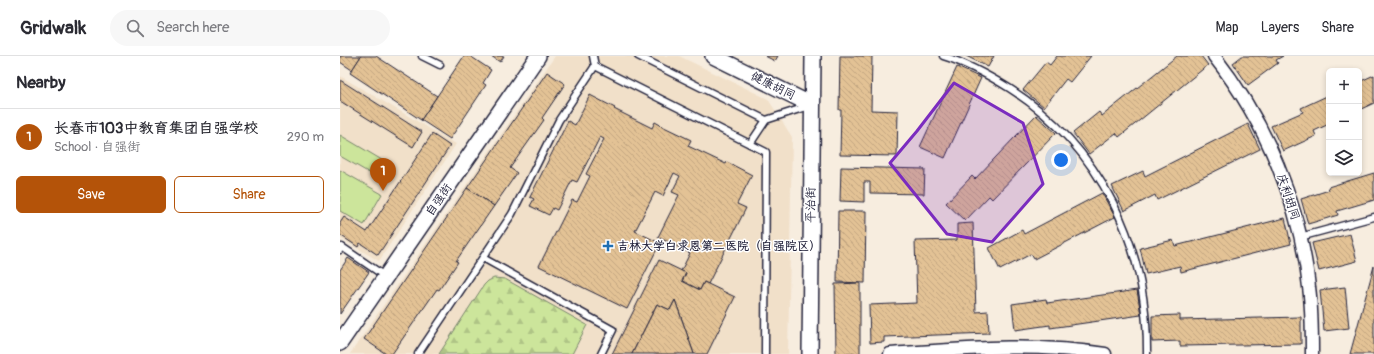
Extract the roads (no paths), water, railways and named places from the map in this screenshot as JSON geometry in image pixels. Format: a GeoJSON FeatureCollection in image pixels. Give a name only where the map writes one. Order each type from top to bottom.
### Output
{"type":"FeatureCollection","features":[{"type":"Feature","properties":{"kind":"street","name":"自强街"},"geometry":{"type":"LineString","coordinates":[[340,343],[538,56]]}},
{"type":"Feature","properties":{"kind":"street","name":"健康胡同"},"geometry":{"type":"LineString","coordinates":[[713,56],[812,105]]}},
{"type":"Feature","properties":{"kind":"street","name":"平治街"},"geometry":{"type":"LineString","coordinates":[[810,354],[813,56]]}},
{"type":"Feature","properties":{"kind":"street","name":"庆利胡同"},"geometry":{"type":"LineString","coordinates":[[1214,56],[1241,95],[1258,124],[1286,187],[1300,238],[1309,286],[1312,320],[1312,354]]}},
{"type":"Feature","properties":{"kind":"street"},"geometry":{"type":"LineString","coordinates":[[890,354],[962,348],[1011,347],[1105,354]]}},
{"type":"Feature","properties":{"kind":"lane"},"geometry":{"type":"LineString","coordinates":[[422,56],[440,65]]}},
{"type":"Feature","properties":{"kind":"lane"},"geometry":{"type":"LineString","coordinates":[[418,354],[512,214],[559,120],[594,66],[593,56]]}},
{"type":"Feature","properties":{"kind":"lane"},"geometry":{"type":"LineString","coordinates":[[638,56],[766,120]]}},
{"type":"Feature","properties":{"kind":"lane"},"geometry":{"type":"LineString","coordinates":[[943,56],[996,80],[1019,95],[1040,111],[1060,130],[1094,170],[1119,214],[1136,261],[1146,310],[1147,354]]}},
{"type":"Feature","properties":{"kind":"lane"},"geometry":{"type":"LineString","coordinates":[[594,66],[766,152],[765,354]]}},
{"type":"Feature","properties":{"kind":"lane"},"geometry":{"type":"LineString","coordinates":[[750,144],[766,120],[812,105]]}},
{"type":"Feature","properties":{"kind":"lane"},"geometry":{"type":"LineString","coordinates":[[1300,238],[1374,217]]}},
{"type":"Feature","properties":{"kind":"lane"},"geometry":{"type":"LineString","coordinates":[[340,250],[342,247],[386,277]]}},
{"type":"Feature","properties":{"kind":"lane"},"geometry":{"type":"LineString","coordinates":[[483,258],[613,330],[601,354]]}},
{"type":"Feature","properties":{"kind":"place","name":"长春市103中教育集团自强学校"},"geometry":{"type":"Point","coordinates":[383,191]}},
{"type":"Feature","properties":{"kind":"place","name":"吉林大学白求恩第二医院（自强院区）"},"geometry":{"type":"Point","coordinates":[608,246]}}]}
